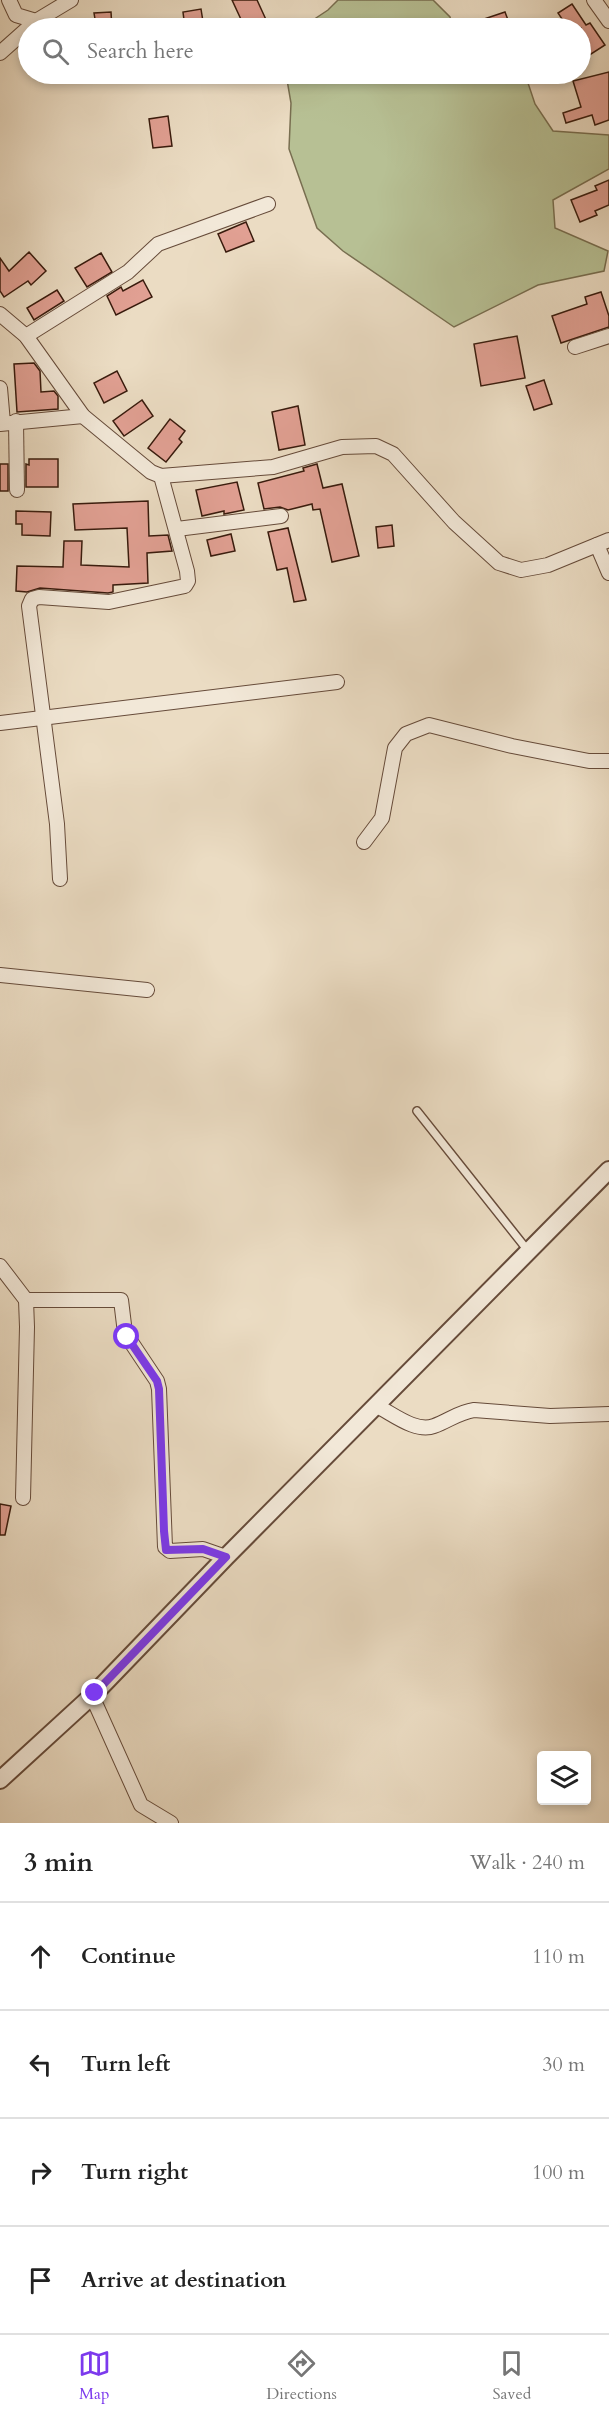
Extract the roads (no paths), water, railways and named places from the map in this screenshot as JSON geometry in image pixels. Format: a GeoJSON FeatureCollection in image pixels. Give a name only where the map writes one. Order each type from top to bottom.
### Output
{"type":"FeatureCollection","features":[{"type":"Feature","properties":{"kind":"street"},"geometry":{"type":"LineString","coordinates":[[9,0],[16,15],[26,18]]}},
{"type":"Feature","properties":{"kind":"street"},"geometry":{"type":"LineString","coordinates":[[41,18],[71,0]]}},
{"type":"Feature","properties":{"kind":"street"},"geometry":{"type":"LineString","coordinates":[[594,0],[609,21]]}},
{"type":"Feature","properties":{"kind":"street"},"geometry":{"type":"LineString","coordinates":[[0,53],[18,37]]}},
{"type":"Feature","properties":{"kind":"street"},"geometry":{"type":"LineString","coordinates":[[26,336],[128,272],[158,244],[268,204]]}},
{"type":"Feature","properties":{"kind":"street"},"geometry":{"type":"LineString","coordinates":[[0,314],[26,336],[83,416],[151,472],[161,476],[273,467],[342,447],[376,446],[393,454],[454,522],[499,563],[521,570],[548,565],[603,542],[609,573]]}},
{"type":"Feature","properties":{"kind":"street"},"geometry":{"type":"LineString","coordinates":[[575,347],[609,336]]}},
{"type":"Feature","properties":{"kind":"street"},"geometry":{"type":"LineString","coordinates":[[0,388],[16,490]]}},
{"type":"Feature","properties":{"kind":"street"},"geometry":{"type":"LineString","coordinates":[[6,423],[83,416]]}},
{"type":"Feature","properties":{"kind":"street"},"geometry":{"type":"LineString","coordinates":[[60,879],[57,824],[29,613],[32,599],[39,597],[109,602],[185,586],[188,581],[187,571],[161,476]]}},
{"type":"Feature","properties":{"kind":"street"},"geometry":{"type":"LineString","coordinates":[[177,529],[281,516]]}},
{"type":"Feature","properties":{"kind":"street"},"geometry":{"type":"LineString","coordinates":[[0,723],[337,682]]}},
{"type":"Feature","properties":{"kind":"street"},"geometry":{"type":"LineString","coordinates":[[364,843],[382,818],[395,748],[406,734],[429,725],[512,746],[589,761],[609,761]]}},
{"type":"Feature","properties":{"kind":"street"},"geometry":{"type":"LineString","coordinates":[[0,975],[147,990]]}},
{"type":"Feature","properties":{"kind":"street"},"geometry":{"type":"LineString","coordinates":[[0,1779],[92,1696],[226,1557],[609,1170]]}},
{"type":"Feature","properties":{"kind":"street"},"geometry":{"type":"LineString","coordinates":[[0,1266],[26,1300],[23,1498]]}},
{"type":"Feature","properties":{"kind":"street"},"geometry":{"type":"LineString","coordinates":[[26,1300],[121,1300],[124,1333],[157,1381],[159,1389],[165,1547],[170,1551],[203,1549],[226,1557]]}},
{"type":"Feature","properties":{"kind":"street"},"geometry":{"type":"LineString","coordinates":[[377,1406],[414,1426],[425,1428],[436,1426],[464,1411],[474,1410],[550,1416],[609,1414]]}},
{"type":"Feature","properties":{"kind":"street"},"geometry":{"type":"LineString","coordinates":[[92,1696],[139,1801],[146,1809],[164,1821]]}},
{"type":"Feature","properties":{"kind":"lane"},"geometry":{"type":"LineString","coordinates":[[417,1111],[529,1252]]}}]}
